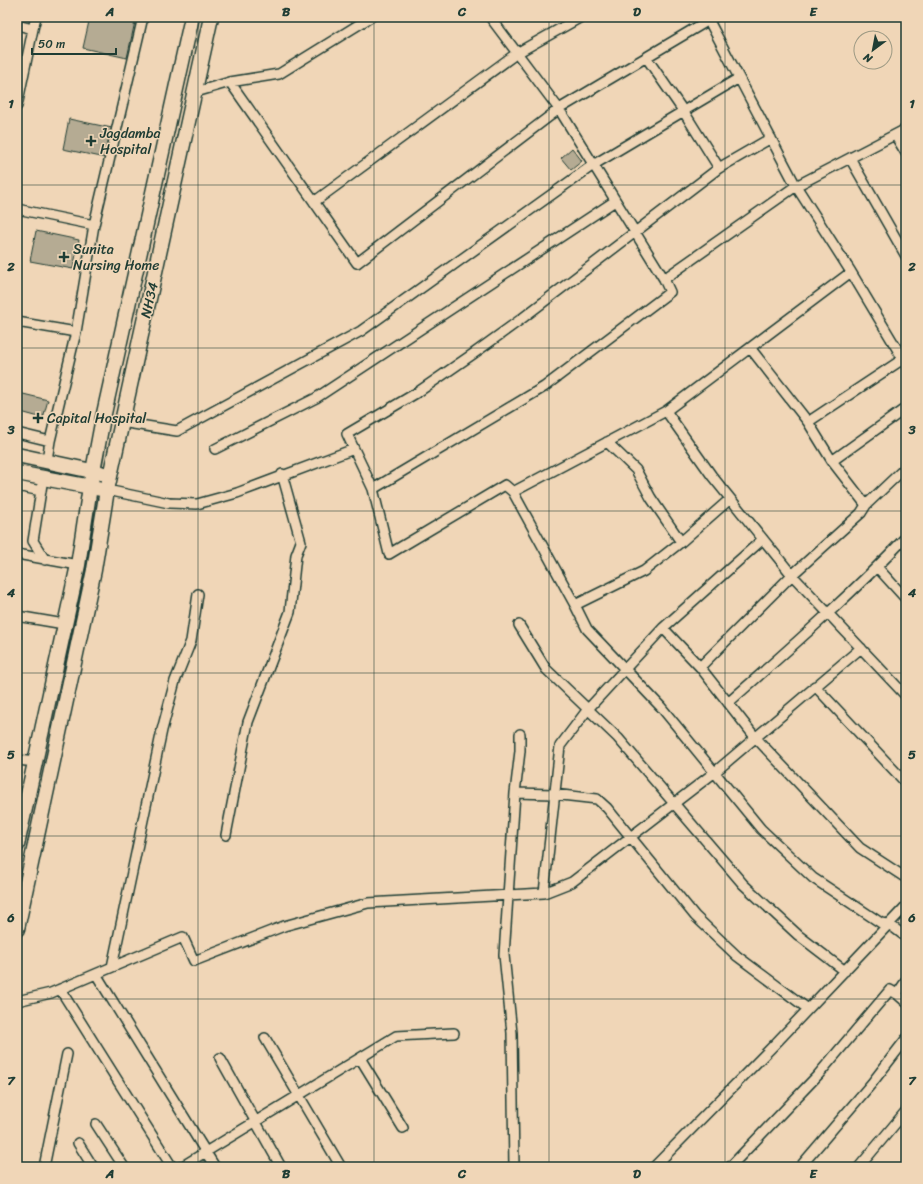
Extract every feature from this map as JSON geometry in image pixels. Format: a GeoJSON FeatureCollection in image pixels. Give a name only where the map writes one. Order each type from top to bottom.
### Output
{"type":"FeatureCollection","features":[{"type":"Feature","properties":{"kind":"main road","name":"NH34"},"geometry":{"type":"LineString","coordinates":[[90,487],[124,324],[192,17]]}},
{"type":"Feature","properties":{"kind":"main road","name":"NH34"},"geometry":{"type":"LineString","coordinates":[[17,929],[94,570],[107,490],[121,422],[179,170],[211,17]]}},
{"type":"Feature","properties":{"kind":"main road"},"geometry":{"type":"LineString","coordinates":[[159,166],[179,170]]}},
{"type":"Feature","properties":{"kind":"main road"},"geometry":{"type":"LineString","coordinates":[[142,243],[161,247]]}},
{"type":"Feature","properties":{"kind":"main road"},"geometry":{"type":"LineString","coordinates":[[124,324],[142,329]]}},
{"type":"Feature","properties":{"kind":"main road"},"geometry":{"type":"LineString","coordinates":[[17,455],[110,474]]}},
{"type":"Feature","properties":{"kind":"main road"},"geometry":{"type":"LineString","coordinates":[[42,484],[47,460]]}},
{"type":"Feature","properties":{"kind":"main road"},"geometry":{"type":"LineString","coordinates":[[17,472],[42,484],[90,487],[107,490]]}},
{"type":"Feature","properties":{"kind":"main road"},"geometry":{"type":"LineString","coordinates":[[17,845],[78,565],[90,487]]}},
{"type":"Feature","properties":{"kind":"street"},"geometry":{"type":"LineString","coordinates":[[17,106],[36,17]]}},
{"type":"Feature","properties":{"kind":"street"},"geometry":{"type":"LineString","coordinates":[[47,460],[50,441],[76,332],[94,225],[143,17]]}},
{"type":"Feature","properties":{"kind":"street"},"geometry":{"type":"LineString","coordinates":[[196,92],[230,82],[279,74],[370,17]]}},
{"type":"Feature","properties":{"kind":"street"},"geometry":{"type":"LineString","coordinates":[[373,489],[544,387],[670,292],[664,279],[559,109],[490,17]]}},
{"type":"Feature","properties":{"kind":"street"},"geometry":{"type":"LineString","coordinates":[[314,202],[517,53],[576,18]]}},
{"type":"Feature","properties":{"kind":"street"},"geometry":{"type":"LineString","coordinates":[[230,82],[357,263],[559,109],[710,18],[739,78],[796,186],[851,272],[905,361],[808,422]]}},
{"type":"Feature","properties":{"kind":"street"},"geometry":{"type":"LineString","coordinates":[[17,25],[33,29]]}},
{"type":"Feature","properties":{"kind":"street"},"geometry":{"type":"LineString","coordinates":[[646,57],[684,112],[719,168]]}},
{"type":"Feature","properties":{"kind":"street"},"geometry":{"type":"LineString","coordinates":[[121,422],[177,431],[361,331],[593,165],[739,78]]}},
{"type":"Feature","properties":{"kind":"street"},"geometry":{"type":"LineString","coordinates":[[664,279],[796,186],[906,129]]}},
{"type":"Feature","properties":{"kind":"street"},"geometry":{"type":"LineString","coordinates":[[895,135],[906,153]]}},
{"type":"Feature","properties":{"kind":"street"},"geometry":{"type":"LineString","coordinates":[[771,138],[719,168],[520,320],[473,354],[418,392],[347,434],[373,489],[389,554],[506,484],[513,492],[587,629],[623,669],[661,707],[762,829],[812,878],[881,923],[889,924],[906,937]]}},
{"type":"Feature","properties":{"kind":"street"},"geometry":{"type":"LineString","coordinates":[[850,158],[906,256]]}},
{"type":"Feature","properties":{"kind":"street"},"geometry":{"type":"LineString","coordinates":[[216,448],[316,398],[615,201]]}},
{"type":"Feature","properties":{"kind":"street"},"geometry":{"type":"LineString","coordinates":[[17,209],[94,225]]}},
{"type":"Feature","properties":{"kind":"street"},"geometry":{"type":"LineString","coordinates":[[513,492],[666,411],[851,272]]}},
{"type":"Feature","properties":{"kind":"street"},"geometry":{"type":"LineString","coordinates":[[17,322],[76,332]]}},
{"type":"Feature","properties":{"kind":"street"},"geometry":{"type":"LineString","coordinates":[[750,349],[808,422],[832,461],[866,505]]}},
{"type":"Feature","properties":{"kind":"street"},"geometry":{"type":"LineString","coordinates":[[832,461],[906,408]]}},
{"type":"Feature","properties":{"kind":"street"},"geometry":{"type":"LineString","coordinates":[[666,411],[712,476],[792,575],[906,696]]}},
{"type":"Feature","properties":{"kind":"street"},"geometry":{"type":"LineString","coordinates":[[17,434],[50,441]]}},
{"type":"Feature","properties":{"kind":"street"},"geometry":{"type":"LineString","coordinates":[[607,442],[636,470],[651,498],[681,542]]}},
{"type":"Feature","properties":{"kind":"street"},"geometry":{"type":"LineString","coordinates":[[107,490],[169,503],[197,504],[237,493],[282,474],[354,449]]}},
{"type":"Feature","properties":{"kind":"street"},"geometry":{"type":"LineString","coordinates":[[700,667],[792,575],[861,513],[866,505],[906,467]]}},
{"type":"Feature","properties":{"kind":"street"},"geometry":{"type":"LineString","coordinates":[[226,835],[248,722],[290,612],[296,555],[300,542],[282,474]]}},
{"type":"Feature","properties":{"kind":"street"},"geometry":{"type":"LineString","coordinates":[[17,486],[42,484],[33,541],[45,560]]}},
{"type":"Feature","properties":{"kind":"street"},"geometry":{"type":"LineString","coordinates":[[575,605],[644,571],[681,542],[730,499]]}},
{"type":"Feature","properties":{"kind":"street"},"geometry":{"type":"LineString","coordinates":[[728,703],[829,614],[877,568],[906,537]]}},
{"type":"Feature","properties":{"kind":"street"},"geometry":{"type":"LineString","coordinates":[[544,893],[553,794],[560,746],[588,709],[662,628],[763,539]]}},
{"type":"Feature","properties":{"kind":"street"},"geometry":{"type":"LineString","coordinates":[[17,554],[78,565]]}},
{"type":"Feature","properties":{"kind":"street"},"geometry":{"type":"LineString","coordinates":[[877,568],[906,599]]}},
{"type":"Feature","properties":{"kind":"street"},"geometry":{"type":"LineString","coordinates":[[112,967],[162,730],[175,681],[191,641],[198,594]]}},
{"type":"Feature","properties":{"kind":"street"},"geometry":{"type":"LineString","coordinates":[[17,616],[64,624]]}},
{"type":"Feature","properties":{"kind":"street"},"geometry":{"type":"LineString","coordinates":[[520,625],[546,668],[618,738],[743,884],[798,935],[845,970]]}},
{"type":"Feature","properties":{"kind":"street"},"geometry":{"type":"LineString","coordinates":[[662,628],[700,667],[755,737],[860,848],[906,878]]}},
{"type":"Feature","properties":{"kind":"street"},"geometry":{"type":"LineString","coordinates":[[17,1001],[60,989],[183,937],[194,961],[284,926],[368,903],[544,893],[572,882],[715,772],[861,648]]}},
{"type":"Feature","properties":{"kind":"street"},"geometry":{"type":"LineString","coordinates":[[815,686],[906,783]]}},
{"type":"Feature","properties":{"kind":"street"},"geometry":{"type":"LineString","coordinates":[[514,1167],[512,1033],[504,955],[507,896],[515,793],[520,751],[520,734]]}},
{"type":"Feature","properties":{"kind":"street"},"geometry":{"type":"LineString","coordinates":[[17,760],[36,762]]}},
{"type":"Feature","properties":{"kind":"street"},"geometry":{"type":"LineString","coordinates":[[515,793],[553,794],[597,799],[607,808],[695,916],[737,956],[808,1009]]}},
{"type":"Feature","properties":{"kind":"street"},"geometry":{"type":"LineString","coordinates":[[654,1167],[906,906]]}},
{"type":"Feature","properties":{"kind":"street"},"geometry":{"type":"LineString","coordinates":[[96,974],[215,1167]]}},
{"type":"Feature","properties":{"kind":"street"},"geometry":{"type":"LineString","coordinates":[[897,994],[906,981]]}},
{"type":"Feature","properties":{"kind":"street"},"geometry":{"type":"LineString","coordinates":[[60,989],[172,1167]]}},
{"type":"Feature","properties":{"kind":"street"},"geometry":{"type":"LineString","coordinates":[[730,1167],[818,1075],[890,990],[906,1002]]}},
{"type":"Feature","properties":{"kind":"street"},"geometry":{"type":"LineString","coordinates":[[181,1167],[396,1036],[454,1033]]}},
{"type":"Feature","properties":{"kind":"street"},"geometry":{"type":"LineString","coordinates":[[265,1038],[341,1167]]}},
{"type":"Feature","properties":{"kind":"street"},"geometry":{"type":"LineString","coordinates":[[800,1167],[872,1083],[906,1039]]}},
{"type":"Feature","properties":{"kind":"street"},"geometry":{"type":"LineString","coordinates":[[44,1167],[67,1054]]}},
{"type":"Feature","properties":{"kind":"street"},"geometry":{"type":"LineString","coordinates":[[220,1058],[281,1167]]}},
{"type":"Feature","properties":{"kind":"street"},"geometry":{"type":"LineString","coordinates":[[360,1058],[404,1128]]}},
{"type":"Feature","properties":{"kind":"street"},"geometry":{"type":"LineString","coordinates":[[859,1167],[906,1111]]}},
{"type":"Feature","properties":{"kind":"street"},"geometry":{"type":"LineString","coordinates":[[96,1124],[124,1167]]}},
{"type":"Feature","properties":{"kind":"street"},"geometry":{"type":"LineString","coordinates":[[78,1143],[93,1167]]}},
{"type":"Feature","properties":{"kind":"building"},"geometry":{"type":"Polygon","coordinates":[[[90,17],[136,17],[127,58],[83,48],[90,17]]]}},
{"type":"Feature","properties":{"kind":"building"},"geometry":{"type":"Polygon","coordinates":[[[69,119],[112,128],[106,158],[63,149],[69,119]]]}},
{"type":"Feature","properties":{"kind":"building"},"geometry":{"type":"Polygon","coordinates":[[[572,148],[582,161],[571,170],[561,158],[572,148]]]}},
{"type":"Feature","properties":{"kind":"building"},"geometry":{"type":"Polygon","coordinates":[[[36,231],[79,240],[73,269],[30,261],[36,231]]]}},
{"type":"Feature","properties":{"kind":"building"},"geometry":{"type":"Polygon","coordinates":[[[19,393],[48,400],[43,418],[17,411],[19,393]]]}},
{"type":"Feature","properties":{"kind":"building"},"geometry":{"type":"Polygon","coordinates":[[[17,1161],[38,1165],[38,1167],[17,1167],[17,1161]]]}},
{"type":"Feature","properties":{"kind":"place","name":"Jagdamba Hospital"},"geometry":{"type":"Point","coordinates":[91,141]}},
{"type":"Feature","properties":{"kind":"place","name":"Sunita Nursing Home"},"geometry":{"type":"Point","coordinates":[64,257]}},
{"type":"Feature","properties":{"kind":"place","name":"Capital Hospital"},"geometry":{"type":"Point","coordinates":[38,418]}}]}
